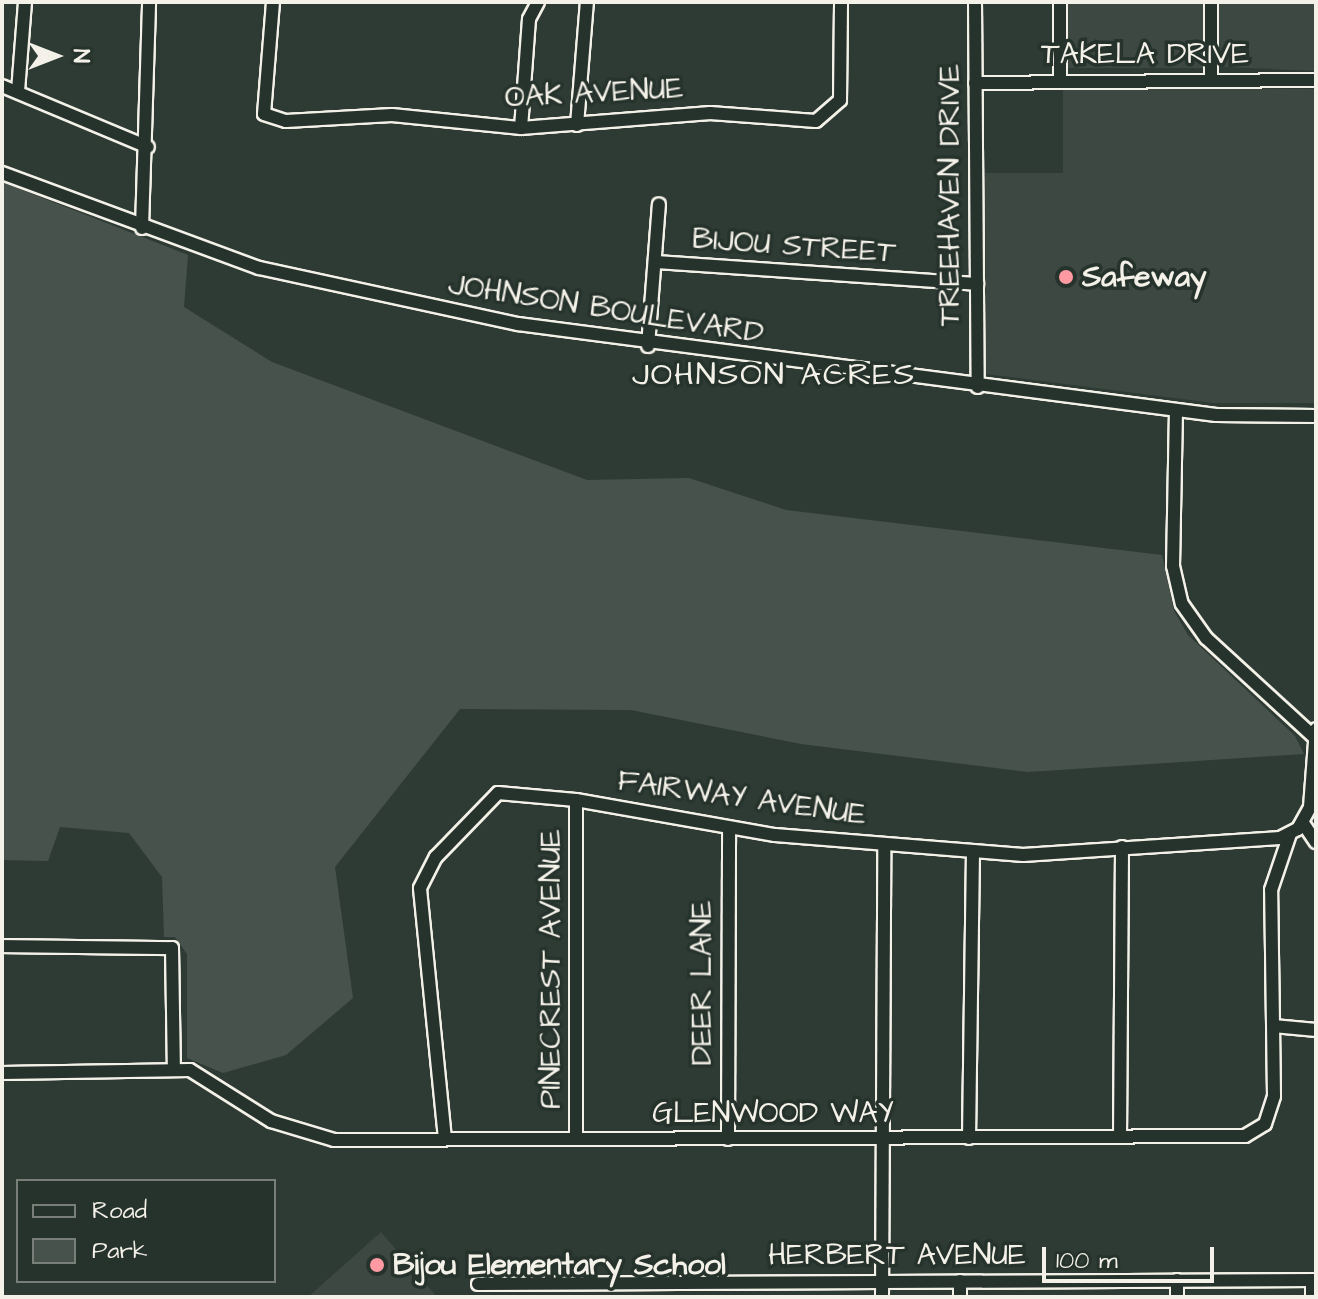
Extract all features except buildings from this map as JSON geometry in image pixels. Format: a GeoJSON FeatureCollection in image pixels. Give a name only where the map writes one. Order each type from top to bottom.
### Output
{"type":"FeatureCollection","features":[{"type":"Feature","properties":{"kind":"street"},"geometry":{"type":"LineString","coordinates":[[18,91],[25,2]]}},
{"type":"Feature","properties":{"kind":"street"},"geometry":{"type":"LineString","coordinates":[[142,228],[148,147],[149,2]]}},
{"type":"Feature","properties":{"kind":"street","name":"OAK AVENUE"},"geometry":{"type":"LineString","coordinates":[[273,2],[264,114],[286,121],[392,115],[521,128],[710,113],[816,121],[832,114],[840,100],[841,2]]}},
{"type":"Feature","properties":{"kind":"street"},"geometry":{"type":"LineString","coordinates":[[521,128],[529,19],[538,2]]}},
{"type":"Feature","properties":{"kind":"street"},"geometry":{"type":"LineString","coordinates":[[577,125],[587,2]]}},
{"type":"Feature","properties":{"kind":"street","name":"TREEHAVEN DRIVE"},"geometry":{"type":"LineString","coordinates":[[975,2],[978,387]]}},
{"type":"Feature","properties":{"kind":"street"},"geometry":{"type":"LineString","coordinates":[[1060,2],[1060,81]]}},
{"type":"Feature","properties":{"kind":"street"},"geometry":{"type":"LineString","coordinates":[[1211,2],[1211,79]]}},
{"type":"Feature","properties":{"kind":"street","name":"TAKELA DRIVE"},"geometry":{"type":"LineString","coordinates":[[975,83],[1316,80]]}},
{"type":"Feature","properties":{"kind":"street"},"geometry":{"type":"LineString","coordinates":[[2,86],[148,147]]}},
{"type":"Feature","properties":{"kind":"street","name":"JOHNSON BOULEVARD"},"geometry":{"type":"LineString","coordinates":[[2,173],[142,228],[259,268],[438,309],[648,346],[978,387],[1176,410],[1316,416]]}},
{"type":"Feature","properties":{"kind":"street","name":"BIJOU STREET"},"geometry":{"type":"LineString","coordinates":[[648,346],[659,204]]}},
{"type":"Feature","properties":{"kind":"street","name":"BIJOU STREET"},"geometry":{"type":"LineString","coordinates":[[655,262],[977,284]]}},
{"type":"Feature","properties":{"kind":"street"},"geometry":{"type":"LineString","coordinates":[[1176,410],[1173,556],[1182,604],[1225,657],[1314,732],[1310,807],[1303,823],[1290,834]]}},
{"type":"Feature","properties":{"kind":"street","name":"FAIRWAY AVENUE"},"geometry":{"type":"LineString","coordinates":[[445,1139],[418,899],[425,875],[498,793],[576,800],[729,828],[884,844],[1043,855],[1290,834]]}},
{"type":"Feature","properties":{"kind":"street","name":"PINECREST AVENUE"},"geometry":{"type":"LineString","coordinates":[[576,800],[576,1139]]}},
{"type":"Feature","properties":{"kind":"street"},"geometry":{"type":"LineString","coordinates":[[1303,823],[1316,842]]}},
{"type":"Feature","properties":{"kind":"street","name":"DEER LANE"},"geometry":{"type":"LineString","coordinates":[[728,1139],[729,828]]}},
{"type":"Feature","properties":{"kind":"street","name":"GLENWOOD WAY"},"geometry":{"type":"LineString","coordinates":[[2,1073],[174,1069],[203,1073],[271,1121],[311,1136],[445,1139],[969,1138],[1120,1137],[1257,1131],[1274,1096],[1272,875],[1290,834]]}},
{"type":"Feature","properties":{"kind":"street"},"geometry":{"type":"LineString","coordinates":[[882,1297],[884,844]]}},
{"type":"Feature","properties":{"kind":"street"},"geometry":{"type":"LineString","coordinates":[[1120,1137],[1122,847]]}},
{"type":"Feature","properties":{"kind":"street"},"geometry":{"type":"LineString","coordinates":[[969,1138],[973,851]]}},
{"type":"Feature","properties":{"kind":"street"},"geometry":{"type":"LineString","coordinates":[[2,946],[172,948],[174,1069]]}},
{"type":"Feature","properties":{"kind":"street"},"geometry":{"type":"LineString","coordinates":[[1274,1026],[1316,1030]]}},
{"type":"Feature","properties":{"kind":"street"},"geometry":{"type":"LineString","coordinates":[[1177,1280],[1177,1297]]}},
{"type":"Feature","properties":{"kind":"street"},"geometry":{"type":"LineString","coordinates":[[1312,1297],[1314,1280]]}},
{"type":"Feature","properties":{"kind":"street","name":"HERBERT AVENUE"},"geometry":{"type":"LineString","coordinates":[[478,1284],[1314,1280]]}},
{"type":"Feature","properties":{"kind":"street"},"geometry":{"type":"LineString","coordinates":[[960,1281],[960,1297]]}},
{"type":"Feature","properties":{"kind":"shaded area"},"geometry":{"type":"Polygon","coordinates":[[[1068,2],[1204,2],[1204,68],[1068,68],[1068,2]]]}},
{"type":"Feature","properties":{"kind":"shaded area"},"geometry":{"type":"Polygon","coordinates":[[[1219,2],[1316,2],[1316,71],[1225,67],[1219,57],[1219,2]]]}},
{"type":"Feature","properties":{"kind":"shaded area"},"geometry":{"type":"Polygon","coordinates":[[[1063,87],[1316,89],[1316,403],[1213,403],[986,374],[985,173],[1063,173],[1063,87]]]}},
{"type":"Feature","properties":{"kind":"shaded area","name":"Bijou Elementary School"},"geometry":{"type":"Polygon","coordinates":[[[381,1232],[437,1297],[308,1297],[381,1232]]]}},
{"type":"Feature","properties":{"kind":"green space"},"geometry":{"type":"Polygon","coordinates":[[[2,182],[188,255],[184,307],[272,362],[587,480],[689,478],[786,510],[1162,555],[1174,611],[1188,635],[1295,736],[1304,754],[1028,772],[801,744],[631,710],[460,709],[335,867],[353,998],[286,1055],[223,1073],[187,1058],[187,954],[175,937],[164,937],[162,877],[129,833],[60,827],[48,861],[2,860],[2,182]]]}},
{"type":"Feature","properties":{"kind":"place","name":"Safeway"},"geometry":{"type":"Point","coordinates":[1066,277]}},
{"type":"Feature","properties":{"kind":"place","name":"Bijou Elementary School"},"geometry":{"type":"Point","coordinates":[377,1265]}},
{"type":"Feature","properties":{"kind":"district","name":"JOHNSON ACRES"},"geometry":{"type":"Point","coordinates":[774,375]}}]}
